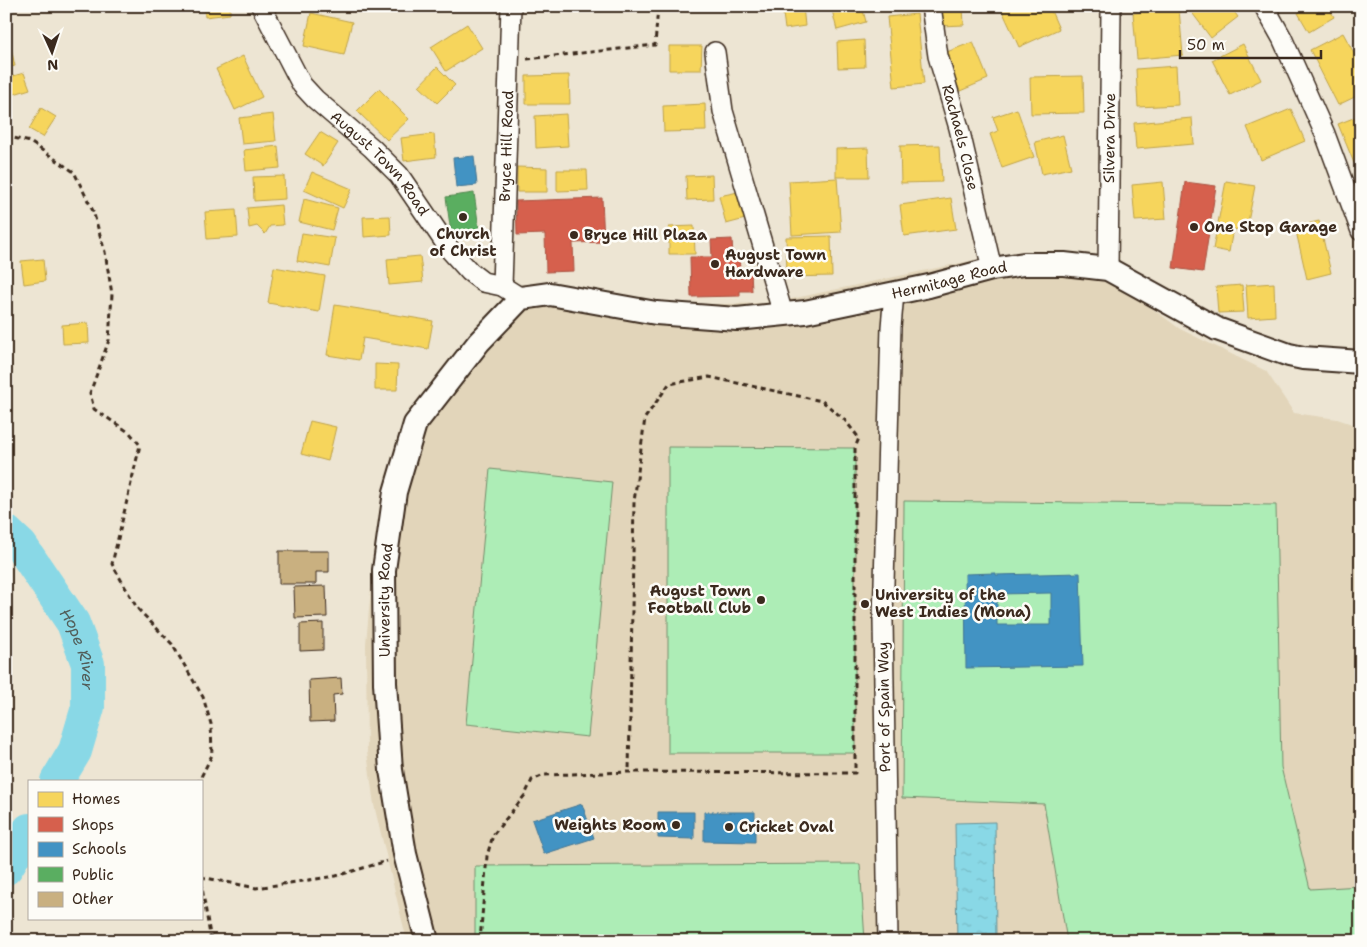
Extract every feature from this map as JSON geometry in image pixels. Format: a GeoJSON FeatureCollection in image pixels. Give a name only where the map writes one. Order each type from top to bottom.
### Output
{"type":"FeatureCollection","features":[{"type":"Feature","properties":{"kind":"street","name":"August Town Road"},"geometry":{"type":"LineString","coordinates":[[261,6],[302,85],[399,175],[450,250],[470,272],[483,282],[502,286],[521,298]]}},
{"type":"Feature","properties":{"kind":"street","name":"Bryce Hill Road"},"geometry":{"type":"LineString","coordinates":[[502,286],[511,6]]}},
{"type":"Feature","properties":{"kind":"street","name":"Rachaels Close"},"geometry":{"type":"LineString","coordinates":[[931,6],[938,56],[959,128],[992,269]]}},
{"type":"Feature","properties":{"kind":"street","name":"Silvera Drive"},"geometry":{"type":"LineString","coordinates":[[1108,269],[1111,11],[1109,6]]}},
{"type":"Feature","properties":{"kind":"street"},"geometry":{"type":"LineString","coordinates":[[1264,6],[1282,38],[1325,134],[1361,231]]}},
{"type":"Feature","properties":{"kind":"street"},"geometry":{"type":"LineString","coordinates":[[715,52],[723,111],[783,314]]}},
{"type":"Feature","properties":{"kind":"street","name":"Hermitage Road"},"geometry":{"type":"LineString","coordinates":[[521,298],[550,294],[656,313],[737,319],[804,312],[929,286],[992,269],[1024,264],[1064,264],[1108,269],[1217,329],[1289,355],[1303,358],[1361,362]]}},
{"type":"Feature","properties":{"kind":"street","name":"Port of Spain Way"},"geometry":{"type":"LineString","coordinates":[[888,941],[883,620],[890,337],[894,293]]}},
{"type":"Feature","properties":{"kind":"street","name":"University Road"},"geometry":{"type":"LineString","coordinates":[[427,941],[405,854],[391,770],[385,683],[384,570],[395,492],[414,424],[479,342],[521,298]]}},
{"type":"Feature","properties":{"kind":"path"},"geometry":{"type":"LineString","coordinates":[[509,61],[655,45],[658,6]]}},
{"type":"Feature","properties":{"kind":"path"},"geometry":{"type":"LineString","coordinates":[[6,136],[30,142],[74,172],[94,211],[105,252],[112,294],[109,340],[90,393],[94,409],[130,433],[140,445],[112,564],[137,608],[172,644],[203,697],[211,724],[212,755],[200,780]]}},
{"type":"Feature","properties":{"kind":"path"},"geometry":{"type":"LineString","coordinates":[[480,941],[487,856],[493,835],[525,795],[532,780],[544,775],[629,772],[855,772],[855,448],[859,438],[844,419],[822,401],[709,377],[668,384],[645,418],[634,502],[629,772]]}},
{"type":"Feature","properties":{"kind":"path"},"geometry":{"type":"LineString","coordinates":[[202,877],[256,888],[336,876],[405,854]]}},
{"type":"Feature","properties":{"kind":"path"},"geometry":{"type":"LineString","coordinates":[[202,888],[211,941]]}},
{"type":"Feature","properties":{"kind":"shaded area","name":"University of the West Indies (Mona)"},"geometry":{"type":"Polygon","coordinates":[[[984,258],[1119,284],[1180,329],[1266,371],[1294,413],[1337,419],[1361,427],[1361,941],[407,941],[374,805],[367,752],[366,644],[373,565],[397,489],[455,359],[494,307],[543,284],[667,305],[772,303],[984,258]]]}},
{"type":"Feature","properties":{"kind":"green space","name":"August Town Football Club"},"geometry":{"type":"Polygon","coordinates":[[[668,447],[855,448],[855,753],[668,753],[668,447]]]}},
{"type":"Feature","properties":{"kind":"green space"},"geometry":{"type":"Polygon","coordinates":[[[490,469],[612,482],[588,737],[466,724],[490,469]]]}},
{"type":"Feature","properties":{"kind":"green space"},"geometry":{"type":"Polygon","coordinates":[[[904,501],[1276,505],[1281,767],[1310,889],[1361,886],[1361,941],[1067,941],[1044,804],[902,798],[904,501]]]}},
{"type":"Feature","properties":{"kind":"green space"},"geometry":{"type":"Polygon","coordinates":[[[860,864],[865,941],[475,941],[475,866],[860,864]]]}},
{"type":"Feature","properties":{"kind":"water"},"geometry":{"type":"Polygon","coordinates":[[[995,822],[996,941],[957,941],[955,823],[995,822]]]}},
{"type":"Feature","properties":{"kind":"building: Homes"},"geometry":{"type":"Polygon","coordinates":[[[204,6],[230,6],[230,14],[205,17],[204,6]]]}},
{"type":"Feature","properties":{"kind":"building: Homes"},"geometry":{"type":"Polygon","coordinates":[[[782,6],[803,6],[805,26],[785,29],[782,6]]]}},
{"type":"Feature","properties":{"kind":"building: Homes"},"geometry":{"type":"Polygon","coordinates":[[[831,6],[862,6],[866,22],[837,30],[831,6]]]}},
{"type":"Feature","properties":{"kind":"building: Homes"},"geometry":{"type":"Polygon","coordinates":[[[940,6],[963,6],[964,25],[941,26],[940,6]]]}},
{"type":"Feature","properties":{"kind":"building: Homes"},"geometry":{"type":"Polygon","coordinates":[[[1000,6],[1049,6],[1059,29],[1019,47],[1000,6]]]}},
{"type":"Feature","properties":{"kind":"building: Homes"},"geometry":{"type":"Polygon","coordinates":[[[1187,6],[1230,6],[1238,17],[1211,38],[1187,6]]]}},
{"type":"Feature","properties":{"kind":"building: Homes"},"geometry":{"type":"Polygon","coordinates":[[[1310,6],[1328,6],[1334,17],[1309,32],[1298,13],[1310,6]]]}},
{"type":"Feature","properties":{"kind":"building: Homes"},"geometry":{"type":"Polygon","coordinates":[[[1179,9],[1183,55],[1137,59],[1133,13],[1179,9]]]}},
{"type":"Feature","properties":{"kind":"building: Homes"},"geometry":{"type":"Polygon","coordinates":[[[311,13],[352,22],[344,55],[304,46],[311,13]]]}},
{"type":"Feature","properties":{"kind":"building: Homes"},"geometry":{"type":"Polygon","coordinates":[[[917,14],[924,84],[894,87],[887,17],[917,14]]]}},
{"type":"Feature","properties":{"kind":"building: Homes"},"geometry":{"type":"Polygon","coordinates":[[[467,24],[482,48],[446,71],[431,47],[467,24]]]}},
{"type":"Feature","properties":{"kind":"building: Homes"},"geometry":{"type":"Polygon","coordinates":[[[1343,33],[1361,66],[1361,94],[1338,105],[1310,50],[1343,33]]]}},
{"type":"Feature","properties":{"kind":"building: Homes"},"geometry":{"type":"Polygon","coordinates":[[[864,40],[865,67],[838,68],[837,42],[864,40]]]}},
{"type":"Feature","properties":{"kind":"building: Homes"},"geometry":{"type":"Polygon","coordinates":[[[973,42],[988,79],[960,91],[944,53],[973,42]]]}},
{"type":"Feature","properties":{"kind":"building: Homes"},"geometry":{"type":"Polygon","coordinates":[[[10,44],[15,66],[6,68],[6,45],[10,44]]]}},
{"type":"Feature","properties":{"kind":"building: Homes"},"geometry":{"type":"Polygon","coordinates":[[[1243,44],[1261,80],[1230,95],[1212,60],[1243,44]]]}},
{"type":"Feature","properties":{"kind":"building: Homes"},"geometry":{"type":"Polygon","coordinates":[[[669,46],[702,46],[701,70],[669,70],[669,46]]]}},
{"type":"Feature","properties":{"kind":"building: Homes"},"geometry":{"type":"Polygon","coordinates":[[[243,56],[262,97],[235,110],[216,69],[243,56]]]}},
{"type":"Feature","properties":{"kind":"building: Homes"},"geometry":{"type":"Polygon","coordinates":[[[1176,66],[1178,105],[1138,107],[1136,69],[1176,66]]]}},
{"type":"Feature","properties":{"kind":"building: Homes"},"geometry":{"type":"Polygon","coordinates":[[[437,67],[455,85],[437,103],[419,86],[437,67]]]}},
{"type":"Feature","properties":{"kind":"building: Homes"},"geometry":{"type":"Polygon","coordinates":[[[24,73],[30,89],[8,96],[6,92],[6,78],[24,73]]]}},
{"type":"Feature","properties":{"kind":"building: Homes"},"geometry":{"type":"Polygon","coordinates":[[[569,75],[570,104],[526,104],[526,76],[569,75]]]}},
{"type":"Feature","properties":{"kind":"building: Homes"},"geometry":{"type":"Polygon","coordinates":[[[1083,76],[1084,113],[1031,114],[1030,77],[1083,76]]]}},
{"type":"Feature","properties":{"kind":"building: Homes"},"geometry":{"type":"Polygon","coordinates":[[[379,89],[409,119],[387,140],[357,111],[379,89]]]}},
{"type":"Feature","properties":{"kind":"building: Homes"},"geometry":{"type":"Polygon","coordinates":[[[705,104],[706,131],[664,132],[663,106],[705,104]]]}},
{"type":"Feature","properties":{"kind":"building: Homes"},"geometry":{"type":"Polygon","coordinates":[[[41,108],[56,117],[43,137],[29,129],[41,108]]]}},
{"type":"Feature","properties":{"kind":"building: Homes"},"geometry":{"type":"Polygon","coordinates":[[[1017,109],[1034,157],[1002,168],[990,134],[998,131],[993,117],[1017,109]]]}},
{"type":"Feature","properties":{"kind":"building: Homes"},"geometry":{"type":"Polygon","coordinates":[[[1291,109],[1305,141],[1261,160],[1247,127],[1291,109]]]}},
{"type":"Feature","properties":{"kind":"building: Homes"},"geometry":{"type":"Polygon","coordinates":[[[273,114],[276,141],[242,144],[239,118],[273,114]]]}},
{"type":"Feature","properties":{"kind":"building: Homes"},"geometry":{"type":"Polygon","coordinates":[[[566,114],[568,146],[536,148],[535,116],[566,114]]]}},
{"type":"Feature","properties":{"kind":"building: Homes"},"geometry":{"type":"Polygon","coordinates":[[[1361,115],[1361,160],[1354,163],[1338,124],[1361,115]]]}},
{"type":"Feature","properties":{"kind":"building: Homes"},"geometry":{"type":"Polygon","coordinates":[[[1192,118],[1194,144],[1136,149],[1134,123],[1192,118]]]}},
{"type":"Feature","properties":{"kind":"building: Homes"},"geometry":{"type":"Polygon","coordinates":[[[320,132],[338,143],[323,166],[305,154],[320,132]]]}},
{"type":"Feature","properties":{"kind":"building: Homes"},"geometry":{"type":"Polygon","coordinates":[[[434,134],[436,157],[404,161],[401,138],[434,134]]]}},
{"type":"Feature","properties":{"kind":"building: Homes"},"geometry":{"type":"Polygon","coordinates":[[[1063,135],[1071,168],[1042,174],[1035,142],[1063,135]]]}},
{"type":"Feature","properties":{"kind":"building: Homes"},"geometry":{"type":"Polygon","coordinates":[[[940,145],[942,182],[901,183],[900,146],[940,145]]]}},
{"type":"Feature","properties":{"kind":"building: Homes"},"geometry":{"type":"Polygon","coordinates":[[[278,146],[280,168],[246,171],[244,150],[278,146]]]}},
{"type":"Feature","properties":{"kind":"building: Homes"},"geometry":{"type":"Polygon","coordinates":[[[868,148],[869,177],[836,177],[836,149],[868,148]]]}},
{"type":"Feature","properties":{"kind":"building: Homes"},"geometry":{"type":"Polygon","coordinates":[[[517,167],[547,168],[547,192],[517,192],[517,167]]]}},
{"type":"Feature","properties":{"kind":"building: Homes"},"geometry":{"type":"Polygon","coordinates":[[[557,170],[587,170],[588,190],[557,191],[557,170]]]}},
{"type":"Feature","properties":{"kind":"building: Homes"},"geometry":{"type":"Polygon","coordinates":[[[312,172],[352,189],[343,208],[304,190],[312,172]]]}},
{"type":"Feature","properties":{"kind":"building: Homes"},"geometry":{"type":"Polygon","coordinates":[[[712,175],[713,199],[687,200],[686,176],[712,175]]]}},
{"type":"Feature","properties":{"kind":"building: Homes"},"geometry":{"type":"Polygon","coordinates":[[[284,176],[285,199],[254,201],[253,177],[284,176]]]}},
{"type":"Feature","properties":{"kind":"building: Homes"},"geometry":{"type":"Polygon","coordinates":[[[837,178],[841,232],[792,235],[789,181],[837,178]]]}},
{"type":"Feature","properties":{"kind":"building: Homes"},"geometry":{"type":"Polygon","coordinates":[[[1226,181],[1255,186],[1246,232],[1233,229],[1229,252],[1213,249],[1226,181]]]}},
{"type":"Feature","properties":{"kind":"building: Homes"},"geometry":{"type":"Polygon","coordinates":[[[1163,182],[1166,219],[1135,221],[1132,185],[1163,182]]]}},
{"type":"Feature","properties":{"kind":"building: Homes"},"geometry":{"type":"Polygon","coordinates":[[[743,191],[749,218],[726,224],[719,196],[743,191]]]}},
{"type":"Feature","properties":{"kind":"building: Homes"},"geometry":{"type":"Polygon","coordinates":[[[951,198],[956,229],[904,236],[900,205],[951,198]]]}},
{"type":"Feature","properties":{"kind":"building: Homes"},"geometry":{"type":"Polygon","coordinates":[[[304,199],[338,208],[332,230],[299,222],[304,199]]]}},
{"type":"Feature","properties":{"kind":"building: Homes"},"geometry":{"type":"Polygon","coordinates":[[[281,205],[283,225],[270,226],[265,234],[257,226],[249,228],[247,208],[281,205]]]}},
{"type":"Feature","properties":{"kind":"building: Homes"},"geometry":{"type":"Polygon","coordinates":[[[236,210],[238,237],[207,239],[205,212],[236,210]]]}},
{"type":"Feature","properties":{"kind":"building: Homes"},"geometry":{"type":"Polygon","coordinates":[[[390,216],[391,235],[364,237],[363,217],[390,216]]]}},
{"type":"Feature","properties":{"kind":"building: Homes"},"geometry":{"type":"Polygon","coordinates":[[[1319,221],[1331,273],[1307,279],[1295,227],[1319,221]]]}},
{"type":"Feature","properties":{"kind":"building: Homes"},"geometry":{"type":"Polygon","coordinates":[[[694,226],[695,254],[669,254],[669,227],[694,226]]]}},
{"type":"Feature","properties":{"kind":"building: Homes"},"geometry":{"type":"Polygon","coordinates":[[[302,233],[335,238],[330,267],[297,261],[302,233]]]}},
{"type":"Feature","properties":{"kind":"building: Homes"},"geometry":{"type":"Polygon","coordinates":[[[831,236],[832,276],[787,277],[786,237],[831,236]]]}},
{"type":"Feature","properties":{"kind":"building: Homes"},"geometry":{"type":"Polygon","coordinates":[[[420,256],[423,282],[389,285],[387,259],[420,256]]]}},
{"type":"Feature","properties":{"kind":"building: Homes"},"geometry":{"type":"Polygon","coordinates":[[[43,259],[45,281],[24,284],[21,261],[43,259]]]}},
{"type":"Feature","properties":{"kind":"building: Homes"},"geometry":{"type":"Polygon","coordinates":[[[274,267],[325,276],[319,312],[268,303],[274,267]]]}},
{"type":"Feature","properties":{"kind":"building: Homes"},"geometry":{"type":"Polygon","coordinates":[[[1274,283],[1275,316],[1248,318],[1246,285],[1274,283]]]}},
{"type":"Feature","properties":{"kind":"building: Homes"},"geometry":{"type":"Polygon","coordinates":[[[1242,285],[1244,312],[1218,313],[1216,287],[1242,285]]]}},
{"type":"Feature","properties":{"kind":"building: Homes"},"geometry":{"type":"Polygon","coordinates":[[[335,305],[433,321],[428,349],[363,338],[359,360],[327,355],[335,305]]]}},
{"type":"Feature","properties":{"kind":"building: Homes"},"geometry":{"type":"Polygon","coordinates":[[[88,323],[89,343],[63,344],[62,325],[88,323]]]}},
{"type":"Feature","properties":{"kind":"building: Homes"},"geometry":{"type":"Polygon","coordinates":[[[375,364],[398,365],[397,390],[375,390],[375,364]]]}},
{"type":"Feature","properties":{"kind":"building: Homes"},"geometry":{"type":"Polygon","coordinates":[[[310,421],[336,427],[328,461],[301,454],[310,421]]]}},
{"type":"Feature","properties":{"kind":"building: Shops","name":"One Stop Garage"},"geometry":{"type":"Polygon","coordinates":[[[1185,182],[1216,186],[1203,272],[1173,268],[1185,182]]]}},
{"type":"Feature","properties":{"kind":"building: Shops","name":"Bryce Hill Plaza"},"geometry":{"type":"Polygon","coordinates":[[[602,198],[604,242],[573,243],[574,271],[546,272],[545,234],[517,235],[516,201],[602,198]]]}},
{"type":"Feature","properties":{"kind":"building: Shops","name":"August Town Hardware"},"geometry":{"type":"Polygon","coordinates":[[[732,239],[733,256],[739,256],[740,270],[751,270],[752,291],[740,291],[740,296],[691,297],[690,257],[712,257],[711,240],[732,239]]]}},
{"type":"Feature","properties":{"kind":"building: Schools"},"geometry":{"type":"Polygon","coordinates":[[[474,156],[477,185],[456,187],[453,158],[474,156]]]}},
{"type":"Feature","properties":{"kind":"building: Schools"},"geometry":{"type":"Polygon","coordinates":[[[1080,573],[1083,666],[966,668],[965,574],[1080,573]],[[1051,593],[997,594],[997,625],[1051,625],[1051,593]]]}},
{"type":"Feature","properties":{"kind":"building: Schools"},"geometry":{"type":"Polygon","coordinates":[[[582,804],[594,838],[544,854],[532,820],[582,804]]]}},
{"type":"Feature","properties":{"kind":"building: Schools","name":"Weights Room"},"geometry":{"type":"Polygon","coordinates":[[[658,812],[694,812],[694,839],[658,838],[658,812]]]}},
{"type":"Feature","properties":{"kind":"building: Schools","name":"Cricket Oval"},"geometry":{"type":"Polygon","coordinates":[[[704,812],[755,812],[755,842],[704,841],[704,812]]]}},
{"type":"Feature","properties":{"kind":"building: Public","name":"Church of Christ"},"geometry":{"type":"Polygon","coordinates":[[[474,193],[480,236],[452,240],[446,197],[474,193]]]}},
{"type":"Feature","properties":{"kind":"building: Other"},"geometry":{"type":"Polygon","coordinates":[[[279,551],[329,551],[329,572],[316,572],[316,584],[279,584],[279,551]]]}},
{"type":"Feature","properties":{"kind":"building: Other"},"geometry":{"type":"Polygon","coordinates":[[[326,586],[327,617],[295,618],[294,587],[326,586]]]}},
{"type":"Feature","properties":{"kind":"building: Other"},"geometry":{"type":"Polygon","coordinates":[[[323,623],[323,650],[300,651],[300,624],[323,623]]]}},
{"type":"Feature","properties":{"kind":"building: Other"},"geometry":{"type":"Polygon","coordinates":[[[341,678],[342,694],[333,695],[334,721],[310,722],[309,680],[341,678]]]}},
{"type":"Feature","properties":{"kind":"waterway","name":"Hope River"},"geometry":{"type":"LineString","coordinates":[[6,532],[21,546],[73,623],[88,664],[88,707],[75,751],[58,780]]}},
{"type":"Feature","properties":{"kind":"waterway","name":"Hope River"},"geometry":{"type":"LineString","coordinates":[[6,868],[28,832]]}},
{"type":"Feature","properties":{"kind":"place","name":"Church of Christ"},"geometry":{"type":"Point","coordinates":[463,217]}},
{"type":"Feature","properties":{"kind":"place","name":"One Stop Garage"},"geometry":{"type":"Point","coordinates":[1194,227]}},
{"type":"Feature","properties":{"kind":"place","name":"Bryce Hill Plaza"},"geometry":{"type":"Point","coordinates":[574,235]}},
{"type":"Feature","properties":{"kind":"place","name":"August Town Hardware"},"geometry":{"type":"Point","coordinates":[715,264]}},
{"type":"Feature","properties":{"kind":"place","name":"August Town Football Club"},"geometry":{"type":"Point","coordinates":[761,600]}},
{"type":"Feature","properties":{"kind":"place","name":"University of the West Indies (Mona)"},"geometry":{"type":"Point","coordinates":[865,604]}},
{"type":"Feature","properties":{"kind":"place","name":"Weights Room"},"geometry":{"type":"Point","coordinates":[676,825]}},
{"type":"Feature","properties":{"kind":"place","name":"Cricket Oval"},"geometry":{"type":"Point","coordinates":[729,827]}}]}
